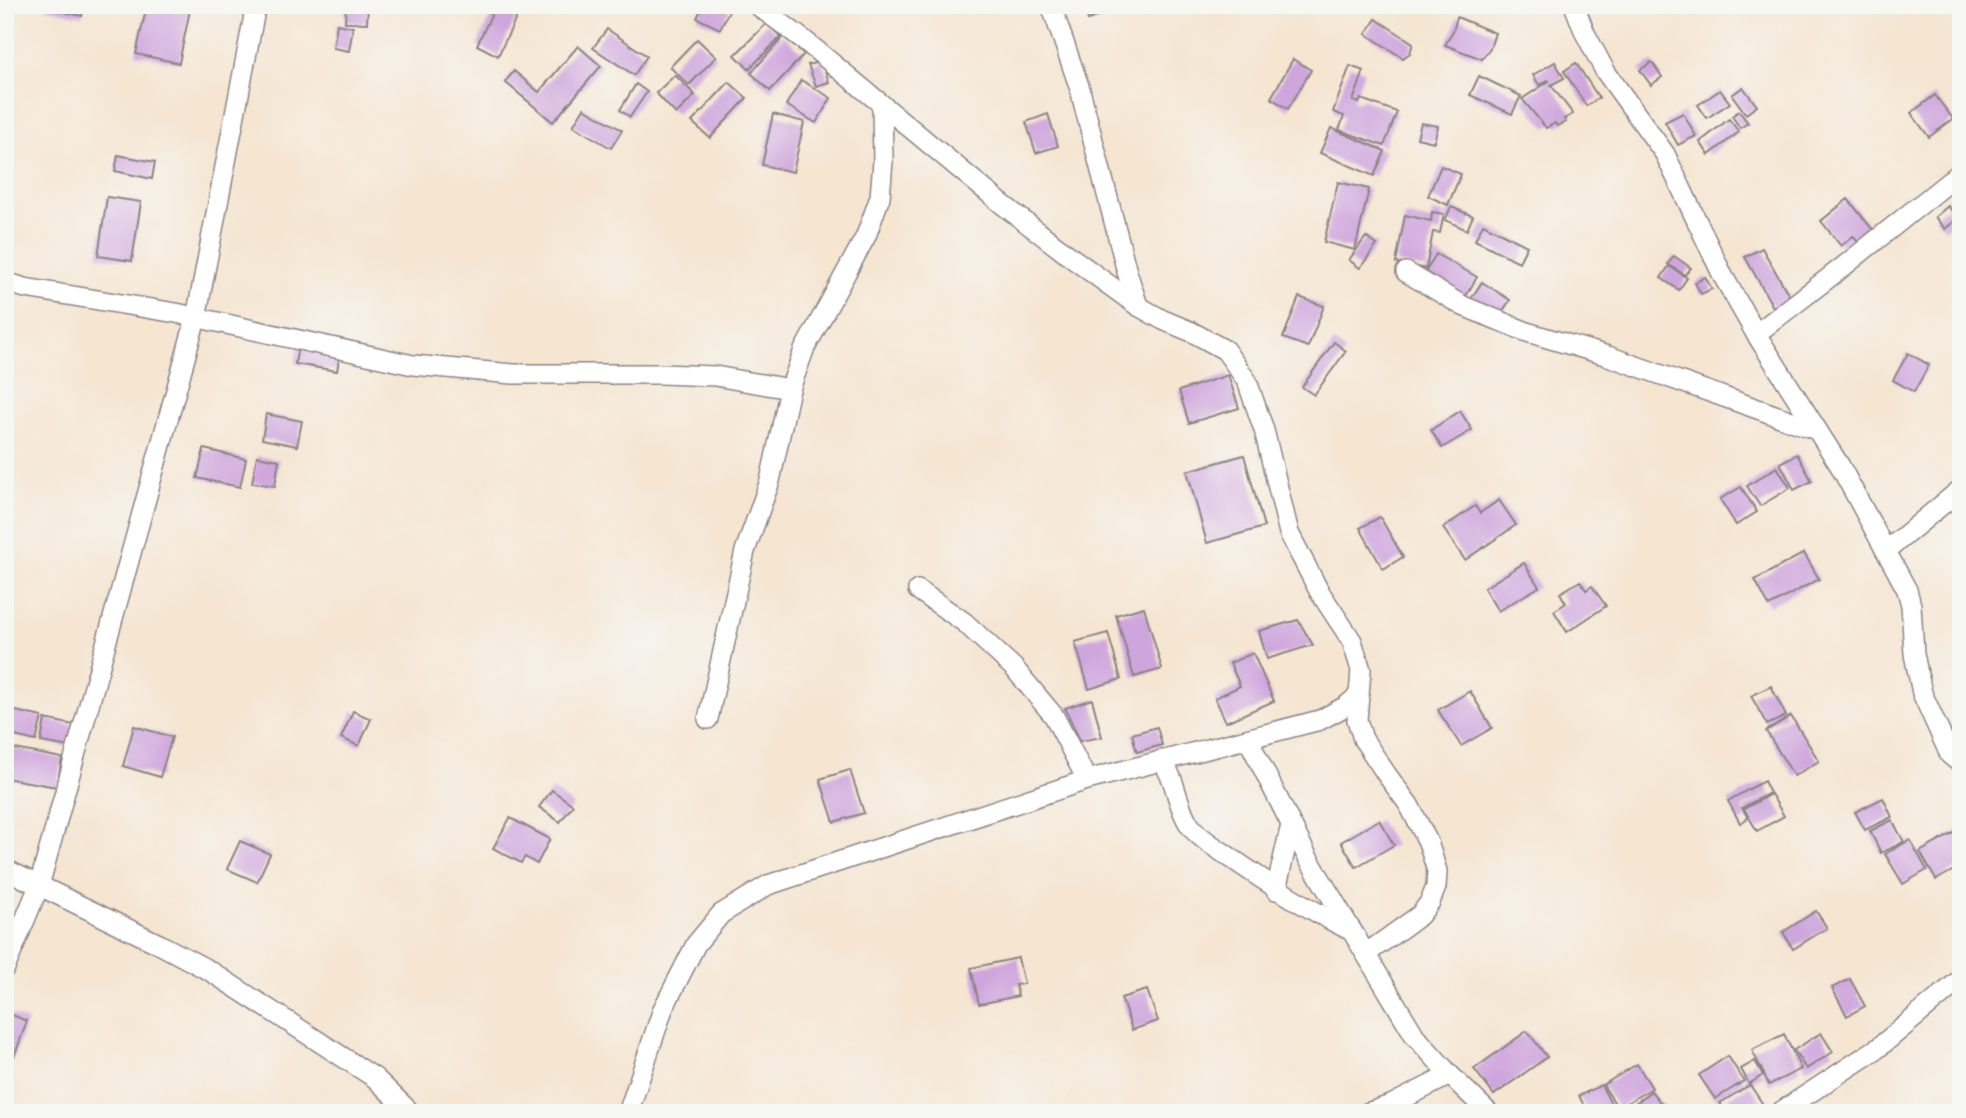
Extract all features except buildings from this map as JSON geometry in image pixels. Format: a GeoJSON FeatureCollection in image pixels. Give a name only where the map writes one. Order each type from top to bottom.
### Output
{"type":"FeatureCollection","features":[{"type":"Feature","properties":{"kind":"street"},"geometry":{"type":"LineString","coordinates":[[5,968],[39,886],[196,318],[256,5]]}},
{"type":"Feature","properties":{"kind":"street"},"geometry":{"type":"LineString","coordinates":[[757,5],[804,40],[1012,212],[1138,306],[1225,350],[1247,381],[1264,430],[1289,533],[1319,591],[1352,641],[1361,670],[1357,720],[1363,739],[1409,805],[1428,842],[1437,871],[1436,887],[1430,902],[1420,915],[1367,953]]}},
{"type":"Feature","properties":{"kind":"street"},"geometry":{"type":"LineString","coordinates":[[1051,5],[1079,86],[1138,306]]}},
{"type":"Feature","properties":{"kind":"street"},"geometry":{"type":"LineString","coordinates":[[1574,5],[1605,71],[1665,154],[1723,276],[1756,334],[1840,466],[1908,590],[1914,654],[1922,693],[1950,755],[1961,764]]}},
{"type":"Feature","properties":{"kind":"street"},"geometry":{"type":"LineString","coordinates":[[708,719],[745,551],[770,481],[790,388],[804,350],[866,236],[880,197],[883,106]]}},
{"type":"Feature","properties":{"kind":"street"},"geometry":{"type":"LineString","coordinates":[[1756,334],[1961,172]]}},
{"type":"Feature","properties":{"kind":"street"},"geometry":{"type":"LineString","coordinates":[[1406,272],[1462,306],[1527,332],[1608,356],[1817,430]]}},
{"type":"Feature","properties":{"kind":"street"},"geometry":{"type":"LineString","coordinates":[[5,282],[25,288],[196,318],[413,365],[513,374],[715,376],[790,388]]}},
{"type":"Feature","properties":{"kind":"street"},"geometry":{"type":"LineString","coordinates":[[1886,551],[1961,489]]}},
{"type":"Feature","properties":{"kind":"street"},"geometry":{"type":"LineString","coordinates":[[918,590],[964,622],[1014,668],[1054,716],[1087,780]]}},
{"type":"Feature","properties":{"kind":"street"},"geometry":{"type":"LineString","coordinates":[[628,1113],[663,1009],[696,944],[721,914],[768,885],[1087,780],[1320,720],[1358,696]]}},
{"type":"Feature","properties":{"kind":"street"},"geometry":{"type":"LineString","coordinates":[[1248,739],[1308,858],[1415,1036],[1489,1113]]}},
{"type":"Feature","properties":{"kind":"street"},"geometry":{"type":"LineString","coordinates":[[1161,760],[1170,771],[1182,811],[1191,827],[1276,890],[1353,932]]}},
{"type":"Feature","properties":{"kind":"street"},"geometry":{"type":"LineString","coordinates":[[1276,890],[1291,825]]}},
{"type":"Feature","properties":{"kind":"street"},"geometry":{"type":"LineString","coordinates":[[5,869],[210,971],[375,1079],[411,1113]]}},
{"type":"Feature","properties":{"kind":"street"},"geometry":{"type":"LineString","coordinates":[[1779,1113],[1878,1048],[1961,979]]}},
{"type":"Feature","properties":{"kind":"street"},"geometry":{"type":"LineString","coordinates":[[1367,1113],[1391,1105],[1450,1075]]}}]}
